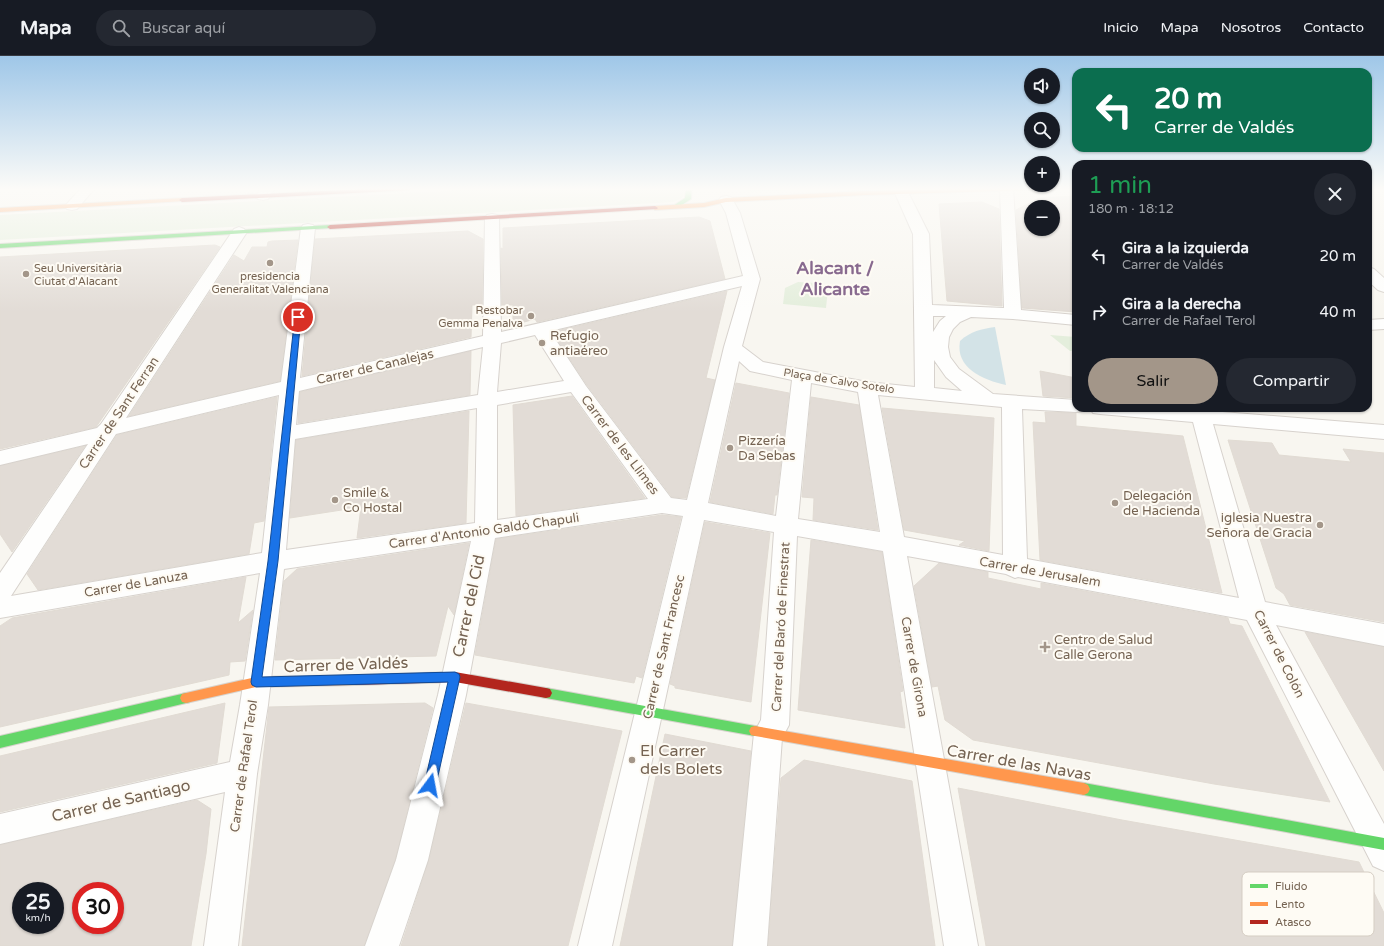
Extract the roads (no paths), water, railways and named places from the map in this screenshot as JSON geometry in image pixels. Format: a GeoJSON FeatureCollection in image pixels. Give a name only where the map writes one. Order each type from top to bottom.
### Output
{"type":"FeatureCollection","features":[{"type":"Feature","properties":{"kind":"street"},"geometry":{"type":"LineString","coordinates":[[0,246],[282,230]]}},
{"type":"Feature","properties":{"kind":"street","name":"Carrer de Rafael Terol"},"geometry":{"type":"LineString","coordinates":[[221,946],[242,774],[254,705],[273,561],[290,386],[308,230]]}},
{"type":"Feature","properties":{"kind":"street","name":"Carrer del Cid"},"geometry":{"type":"LineString","coordinates":[[382,946],[412,860],[455,677],[486,525],[487,400],[492,348],[492,230]]}},
{"type":"Feature","properties":{"kind":"street"},"geometry":{"type":"LineString","coordinates":[[733,347],[752,280],[738,230]]}},
{"type":"Feature","properties":{"kind":"street"},"geometry":{"type":"LineString","coordinates":[[919,230],[921,234],[924,310],[925,393]]}},
{"type":"Feature","properties":{"kind":"street"},"geometry":{"type":"LineString","coordinates":[[1009,230],[1013,314]]}},
{"type":"Feature","properties":{"kind":"street","name":"Carrer de Sant Ferran"},"geometry":{"type":"LineString","coordinates":[[0,593],[239,232]]}},
{"type":"Feature","properties":{"kind":"street"},"geometry":{"type":"LineString","coordinates":[[1372,276],[1384,287]]}},
{"type":"Feature","properties":{"kind":"street","name":"Carrer de Canalejas"},"geometry":{"type":"LineString","coordinates":[[0,458],[104,433],[108,429],[752,280]]}},
{"type":"Feature","properties":{"kind":"street"},"geometry":{"type":"LineString","coordinates":[[924,310],[1013,314],[1072,320]]}},
{"type":"Feature","properties":{"kind":"street"},"geometry":{"type":"LineString","coordinates":[[970,312],[952,320],[941,332],[938,344],[942,358],[952,373],[989,400]]}},
{"type":"Feature","properties":{"kind":"street"},"geometry":{"type":"LineString","coordinates":[[1372,325],[1384,324]]}},
{"type":"Feature","properties":{"kind":"street","name":"Carrer de les Llimes"},"geometry":{"type":"LineString","coordinates":[[540,329],[577,385],[578,389],[662,501],[662,505]]}},
{"type":"Feature","properties":{"kind":"street","name":"Plaça de Calvo Sotelo"},"geometry":{"type":"LineString","coordinates":[[733,347],[756,367],[802,377],[868,388],[989,400],[1072,406]]}},
{"type":"Feature","properties":{"kind":"street","name":"Carrer de Sant Francesc"},"geometry":{"type":"LineString","coordinates":[[595,946],[733,347]]}},
{"type":"Feature","properties":{"kind":"street","name":"Carrer del Baró de Finestrat"},"geometry":{"type":"LineString","coordinates":[[750,946],[768,733],[775,725],[786,526],[802,377]]}},
{"type":"Feature","properties":{"kind":"street"},"geometry":{"type":"LineString","coordinates":[[286,434],[577,385]]}},
{"type":"Feature","properties":{"kind":"street","name":"Carrer de Girona"},"geometry":{"type":"LineString","coordinates":[[868,388],[961,946]]}},
{"type":"Feature","properties":{"kind":"street"},"geometry":{"type":"LineString","coordinates":[[1012,402],[1015,568]]}},
{"type":"Feature","properties":{"kind":"street"},"geometry":{"type":"LineString","coordinates":[[1200,412],[1384,432]]}},
{"type":"Feature","properties":{"kind":"street","name":"Carrer de Colón"},"geometry":{"type":"LineString","coordinates":[[1200,412],[1255,611],[1382,847]]}},
{"type":"Feature","properties":{"kind":"street","name":"Carrer d'Antonio Galdó Chapuli"},"geometry":{"type":"LineString","coordinates":[[273,561],[662,505],[695,510]]}},
{"type":"Feature","properties":{"kind":"street","name":"Carrer de Jerusalem"},"geometry":{"type":"LineString","coordinates":[[695,510],[872,540],[1015,568],[1384,635]]}},
{"type":"Feature","properties":{"kind":"street","name":"Carrer de Lanuza"},"geometry":{"type":"LineString","coordinates":[[0,608],[273,561]]}},
{"type":"Feature","properties":{"kind":"street","name":"Carrer de Valdés"},"geometry":{"type":"LineString","coordinates":[[0,742],[256,682],[455,677],[648,712]]}},
{"type":"Feature","properties":{"kind":"street","name":"Carrer de las Navas"},"geometry":{"type":"LineString","coordinates":[[648,712],[1340,835],[1382,847]]}},
{"type":"Feature","properties":{"kind":"street","name":"Carrer de Santiago"},"geometry":{"type":"LineString","coordinates":[[0,829],[242,774]]}},
{"type":"Feature","properties":{"kind":"place","name":"presidencia Generalitat Valenciana"},"geometry":{"type":"Point","coordinates":[270,263]}},
{"type":"Feature","properties":{"kind":"place","name":"Seu Universitària Ciutat d'Alacant"},"geometry":{"type":"Point","coordinates":[26,274]}},
{"type":"Feature","properties":{"kind":"place","name":"Restobar Gemma Penalva"},"geometry":{"type":"Point","coordinates":[531,316]}},
{"type":"Feature","properties":{"kind":"place","name":"Refugio antiaéreo"},"geometry":{"type":"Point","coordinates":[542,343]}},
{"type":"Feature","properties":{"kind":"place","name":"Pizzería Da Sebas"},"geometry":{"type":"Point","coordinates":[730,448]}},
{"type":"Feature","properties":{"kind":"place","name":"Smile & Co Hostal"},"geometry":{"type":"Point","coordinates":[335,500]}},
{"type":"Feature","properties":{"kind":"place","name":"Delegación de Hacienda"},"geometry":{"type":"Point","coordinates":[1115,503]}},
{"type":"Feature","properties":{"kind":"place","name":"iglesia Nuestra Señora de Gracia"},"geometry":{"type":"Point","coordinates":[1320,525]}},
{"type":"Feature","properties":{"kind":"place","name":"Centro de Salud Calle Gerona"},"geometry":{"type":"Point","coordinates":[1045,647]}},
{"type":"Feature","properties":{"kind":"place","name":"El Carrer dels Bolets"},"geometry":{"type":"Point","coordinates":[632,760]}},
{"type":"Feature","properties":{"kind":"district","name":"Alacant / Alicante"},"geometry":{"type":"Point","coordinates":[835,278]}}]}
